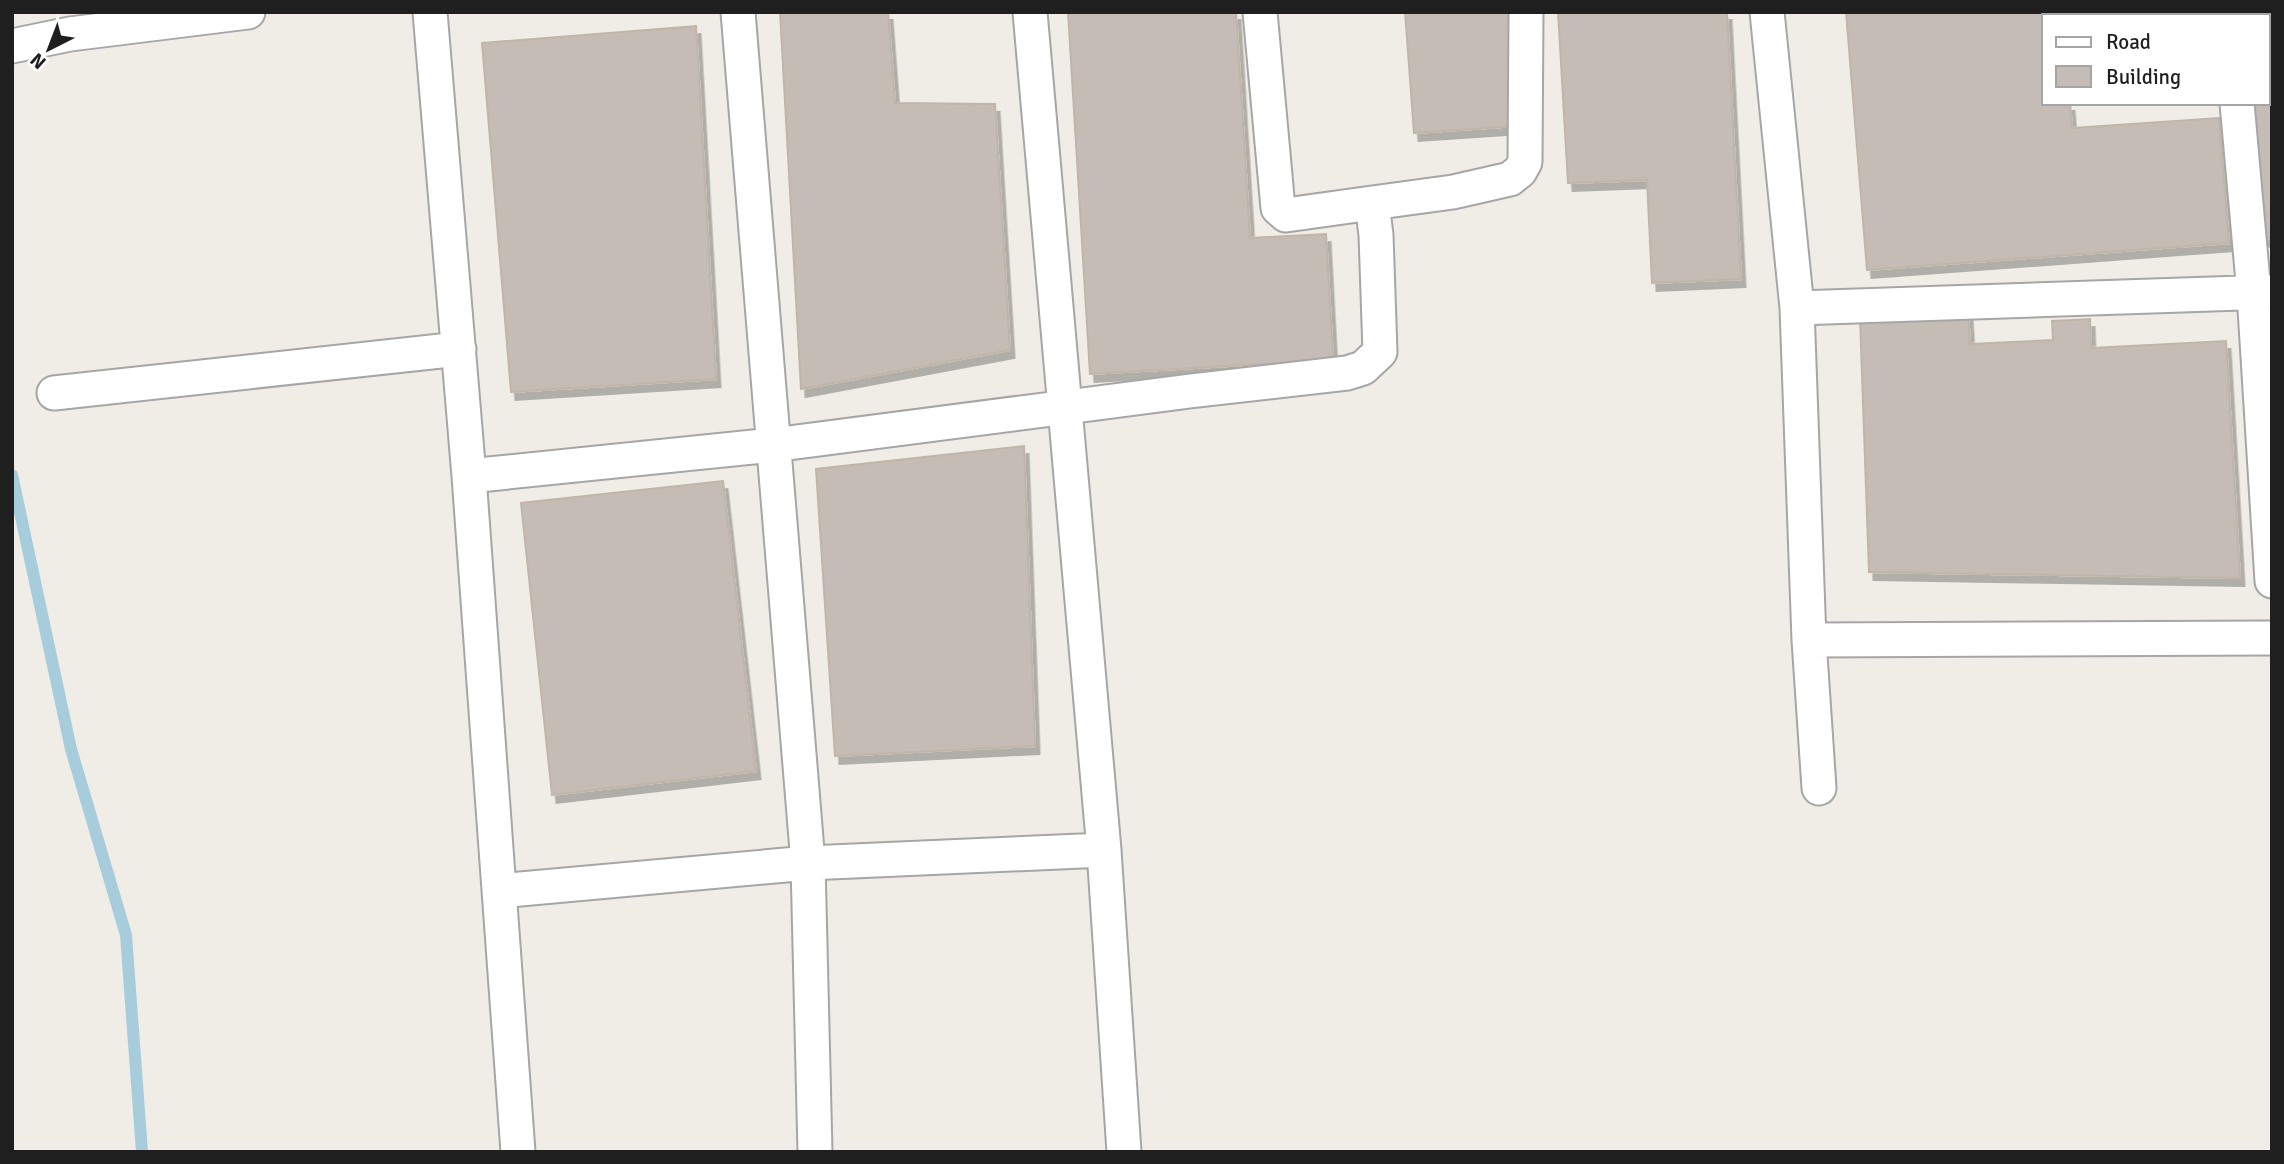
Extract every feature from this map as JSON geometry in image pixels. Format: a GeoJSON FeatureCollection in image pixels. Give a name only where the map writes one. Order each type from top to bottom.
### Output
{"type":"FeatureCollection","features":[{"type":"Feature","properties":{"kind":"street"},"geometry":{"type":"LineString","coordinates":[[12,46],[70,34],[248,12]]}},
{"type":"Feature","properties":{"kind":"street"},"geometry":{"type":"LineString","coordinates":[[430,12],[470,476],[518,1152]]}},
{"type":"Feature","properties":{"kind":"street"},"geometry":{"type":"LineString","coordinates":[[738,12],[807,863],[815,1152]]}},
{"type":"Feature","properties":{"kind":"street"},"geometry":{"type":"LineString","coordinates":[[1030,12],[1104,850],[1124,1152]]}},
{"type":"Feature","properties":{"kind":"street"},"geometry":{"type":"LineString","coordinates":[[1260,12],[1279,208],[1286,215],[1453,192],[1510,179],[1520,171],[1525,162],[1526,12]]}},
{"type":"Feature","properties":{"kind":"street"},"geometry":{"type":"LineString","coordinates":[[1768,12],[1797,308],[1809,640],[1819,788]]}},
{"type":"Feature","properties":{"kind":"street"},"geometry":{"type":"LineString","coordinates":[[2237,105],[2263,293],[2272,581]]}},
{"type":"Feature","properties":{"kind":"street"},"geometry":{"type":"LineString","coordinates":[[470,476],[773,445],[1347,373],[1363,368],[1380,352],[1376,235],[1372,203]]}},
{"type":"Feature","properties":{"kind":"street"},"geometry":{"type":"LineString","coordinates":[[1797,308],[2263,293]]}},
{"type":"Feature","properties":{"kind":"street"},"geometry":{"type":"LineString","coordinates":[[54,393],[458,349]]}},
{"type":"Feature","properties":{"kind":"street"},"geometry":{"type":"LineString","coordinates":[[1809,640],[2272,638]]}},
{"type":"Feature","properties":{"kind":"street"},"geometry":{"type":"LineString","coordinates":[[499,891],[807,863],[1104,850]]}},
{"type":"Feature","properties":{"kind":"building"},"geometry":{"type":"Polygon","coordinates":[[[780,12],[888,12],[895,103],[995,104],[1010,350],[801,389],[780,12]]]}},
{"type":"Feature","properties":{"kind":"building"},"geometry":{"type":"Polygon","coordinates":[[[1068,12],[1236,12],[1250,238],[1326,234],[1333,360],[1090,374],[1068,12]]]}},
{"type":"Feature","properties":{"kind":"building"},"geometry":{"type":"Polygon","coordinates":[[[1405,12],[1508,12],[1516,126],[1414,133],[1405,12]]]}},
{"type":"Feature","properties":{"kind":"building"},"geometry":{"type":"Polygon","coordinates":[[[1558,12],[1727,12],[1741,279],[1652,283],[1647,180],[1568,183],[1558,12]]]}},
{"type":"Feature","properties":{"kind":"building"},"geometry":{"type":"Polygon","coordinates":[[[1846,12],[2063,12],[2042,14],[2042,105],[2070,105],[2072,128],[2219,118],[2229,243],[1867,270],[1846,12]]]}},
{"type":"Feature","properties":{"kind":"building"},"geometry":{"type":"Polygon","coordinates":[[[2093,12],[2203,12],[2164,14],[2093,12]]]}},
{"type":"Feature","properties":{"kind":"building"},"geometry":{"type":"Polygon","coordinates":[[[2272,12],[2272,238],[2262,239],[2253,105],[2270,105],[2270,14],[2247,14],[2272,12]]]}},
{"type":"Feature","properties":{"kind":"building"},"geometry":{"type":"Polygon","coordinates":[[[696,26],[716,379],[511,392],[482,43],[696,26]]]}},
{"type":"Feature","properties":{"kind":"building"},"geometry":{"type":"Polygon","coordinates":[[[1968,312],[1970,344],[2053,340],[2052,321],[2090,319],[2091,348],[2226,341],[2240,578],[1869,572],[1860,318],[1968,312]]]}},
{"type":"Feature","properties":{"kind":"building"},"geometry":{"type":"Polygon","coordinates":[[[1024,446],[1035,746],[835,756],[816,469],[1024,446]]]}},
{"type":"Feature","properties":{"kind":"building"},"geometry":{"type":"Polygon","coordinates":[[[723,481],[756,771],[552,795],[521,503],[723,481]]]}},
{"type":"Feature","properties":{"kind":"waterway"},"geometry":{"type":"LineString","coordinates":[[12,475],[71,749],[126,935],[142,1152]]}}]}
